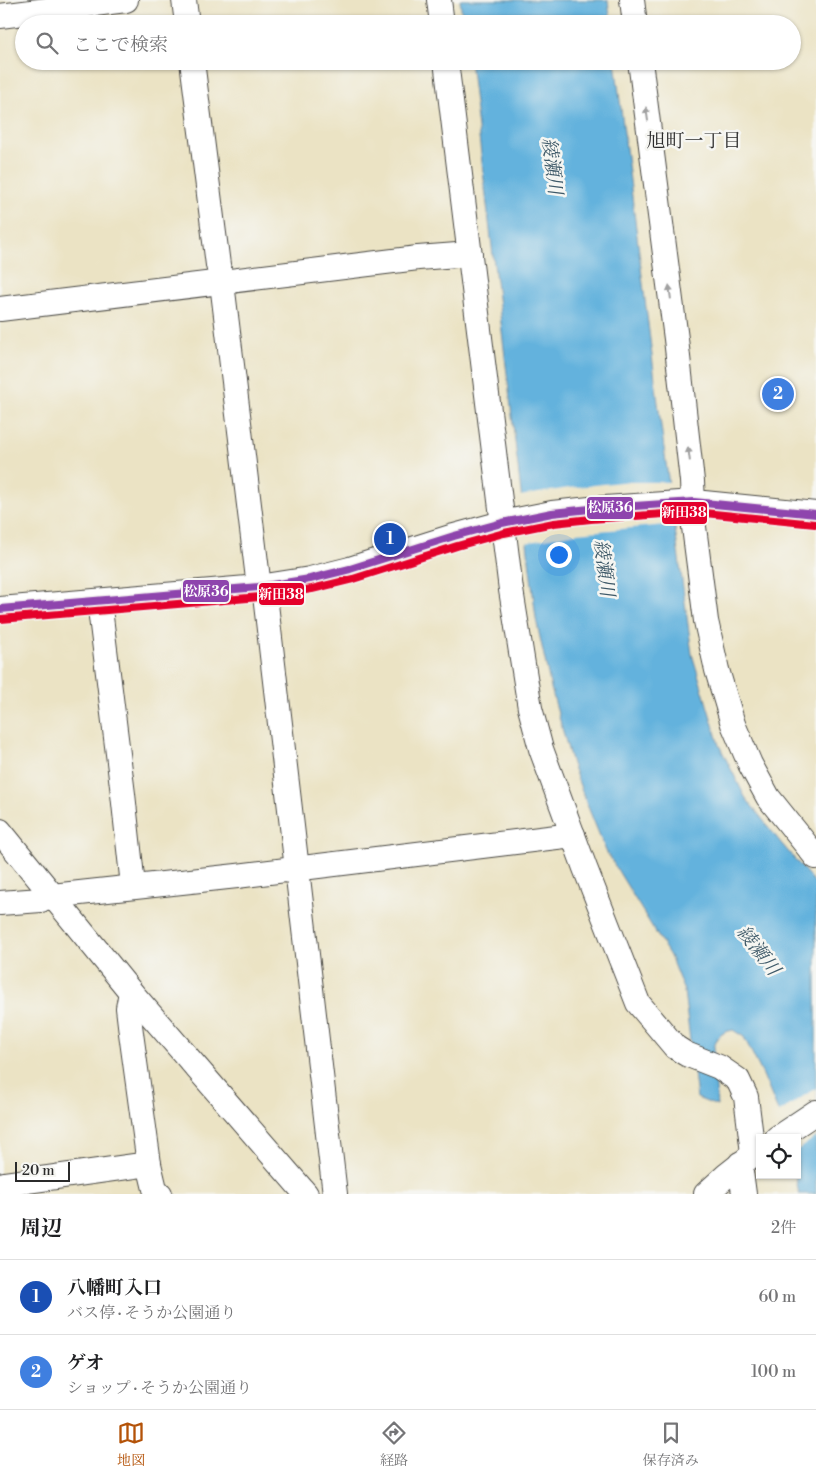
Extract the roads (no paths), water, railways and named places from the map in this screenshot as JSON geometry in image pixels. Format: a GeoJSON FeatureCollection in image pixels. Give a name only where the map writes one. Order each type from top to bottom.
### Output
{"type":"FeatureCollection","features":[{"type":"Feature","properties":{"kind":"street"},"geometry":{"type":"LineString","coordinates":[[0,16],[126,0]]}},
{"type":"Feature","properties":{"kind":"street"},"geometry":{"type":"LineString","coordinates":[[184,0],[186,15]]}},
{"type":"Feature","properties":{"kind":"street"},"geometry":{"type":"LineString","coordinates":[[439,0],[441,15]]}},
{"type":"Feature","properties":{"kind":"street"},"geometry":{"type":"LineString","coordinates":[[632,0],[634,15]]}},
{"type":"Feature","properties":{"kind":"street"},"geometry":{"type":"LineString","coordinates":[[193,70],[262,587],[335,1194]]}},
{"type":"Feature","properties":{"kind":"street"},"geometry":{"type":"LineString","coordinates":[[447,70],[530,708],[541,749],[638,1003],[675,1047],[686,1054],[719,1067],[738,1080],[746,1097],[751,1155],[744,1194]]}},
{"type":"Feature","properties":{"kind":"street"},"geometry":{"type":"LineString","coordinates":[[641,70],[676,338],[685,503],[694,527],[706,621],[717,670],[733,724],[750,764],[768,797],[816,857]]}},
{"type":"Feature","properties":{"kind":"street"},"geometry":{"type":"LineString","coordinates":[[0,309],[418,258],[470,254]]}},
{"type":"Feature","properties":{"kind":"street"},"geometry":{"type":"LineString","coordinates":[[0,609],[262,587],[310,579],[350,569],[454,536],[507,522],[590,509],[685,503],[816,514]]}},
{"type":"Feature","properties":{"kind":"street"},"geometry":{"type":"LineString","coordinates":[[99,600],[123,794],[132,886]]}},
{"type":"Feature","properties":{"kind":"street"},"geometry":{"type":"LineString","coordinates":[[0,831],[131,992],[306,1194]]}},
{"type":"Feature","properties":{"kind":"street"},"geometry":{"type":"LineString","coordinates":[[0,903],[41,900],[51,894],[297,869],[574,835]]}},
{"type":"Feature","properties":{"kind":"street"},"geometry":{"type":"LineString","coordinates":[[131,992],[128,1008],[149,1164],[155,1189],[160,1194]]}},
{"type":"Feature","properties":{"kind":"street"},"geometry":{"type":"LineString","coordinates":[[783,1134],[816,1112]]}},
{"type":"Feature","properties":{"kind":"street"},"geometry":{"type":"LineString","coordinates":[[706,1194],[751,1155]]}},
{"type":"Feature","properties":{"kind":"street"},"geometry":{"type":"LineString","coordinates":[[5,1184],[149,1164]]}},
{"type":"Feature","properties":{"kind":"water"},"geometry":{"type":"Polygon","coordinates":[[[460,0],[608,0],[610,15],[462,15],[460,0]]]}},
{"type":"Feature","properties":{"kind":"water","name":"綾瀬川"},"geometry":{"type":"Polygon","coordinates":[[[471,70],[616,70],[692,654],[719,745],[745,797],[816,884],[816,1194],[799,1194],[796,1179],[801,1179],[801,1134],[794,1134],[777,1109],[744,1037],[733,1030],[725,1032],[718,1037],[714,1047],[717,1106],[697,1098],[684,991],[670,956],[606,851],[572,764],[551,688],[536,619],[471,70]]]}},
{"type":"Feature","properties":{"kind":"place","name":"ゲオ"},"geometry":{"type":"Point","coordinates":[778,394]}},
{"type":"Feature","properties":{"kind":"place","name":"八幡町入口"},"geometry":{"type":"Point","coordinates":[390,539]}},
{"type":"Feature","properties":{"kind":"district","name":"旭町一丁目"},"geometry":{"type":"Point","coordinates":[694,140]}}]}
